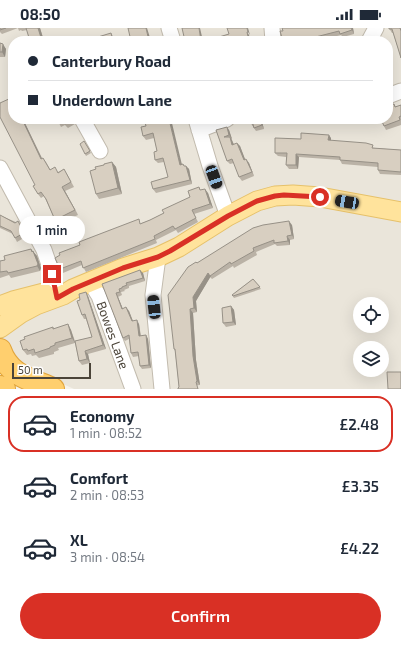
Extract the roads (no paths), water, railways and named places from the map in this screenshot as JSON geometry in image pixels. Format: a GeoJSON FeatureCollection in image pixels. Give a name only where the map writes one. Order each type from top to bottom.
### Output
{"type":"FeatureCollection","features":[{"type":"Feature","properties":{"kind":"highway"},"geometry":{"type":"LineString","coordinates":[[0,350],[5,363],[13,372],[53,389]]}},
{"type":"Feature","properties":{"kind":"highway"},"geometry":{"type":"LineString","coordinates":[[0,387],[4,389]]}},
{"type":"Feature","properties":{"kind":"main road"},"geometry":{"type":"LineString","coordinates":[[0,328],[21,313],[69,290],[123,268],[158,257],[179,247],[228,216],[257,201],[275,196],[293,194],[320,197],[401,212]]}},
{"type":"Feature","properties":{"kind":"main road"},"geometry":{"type":"LineString","coordinates":[[0,306],[36,294],[69,290]]}},
{"type":"Feature","properties":{"kind":"street"},"geometry":{"type":"LineString","coordinates":[[85,124],[100,151]]}},
{"type":"Feature","properties":{"kind":"street"},"geometry":{"type":"LineString","coordinates":[[198,125],[210,166],[228,216]]}},
{"type":"Feature","properties":{"kind":"street","name":"Bowes Lane"},"geometry":{"type":"LineString","coordinates":[[0,168],[44,250],[52,274],[69,290],[99,296],[132,389]]}},
{"type":"Feature","properties":{"kind":"street"},"geometry":{"type":"LineString","coordinates":[[158,257],[153,295],[162,389]]}}]}
